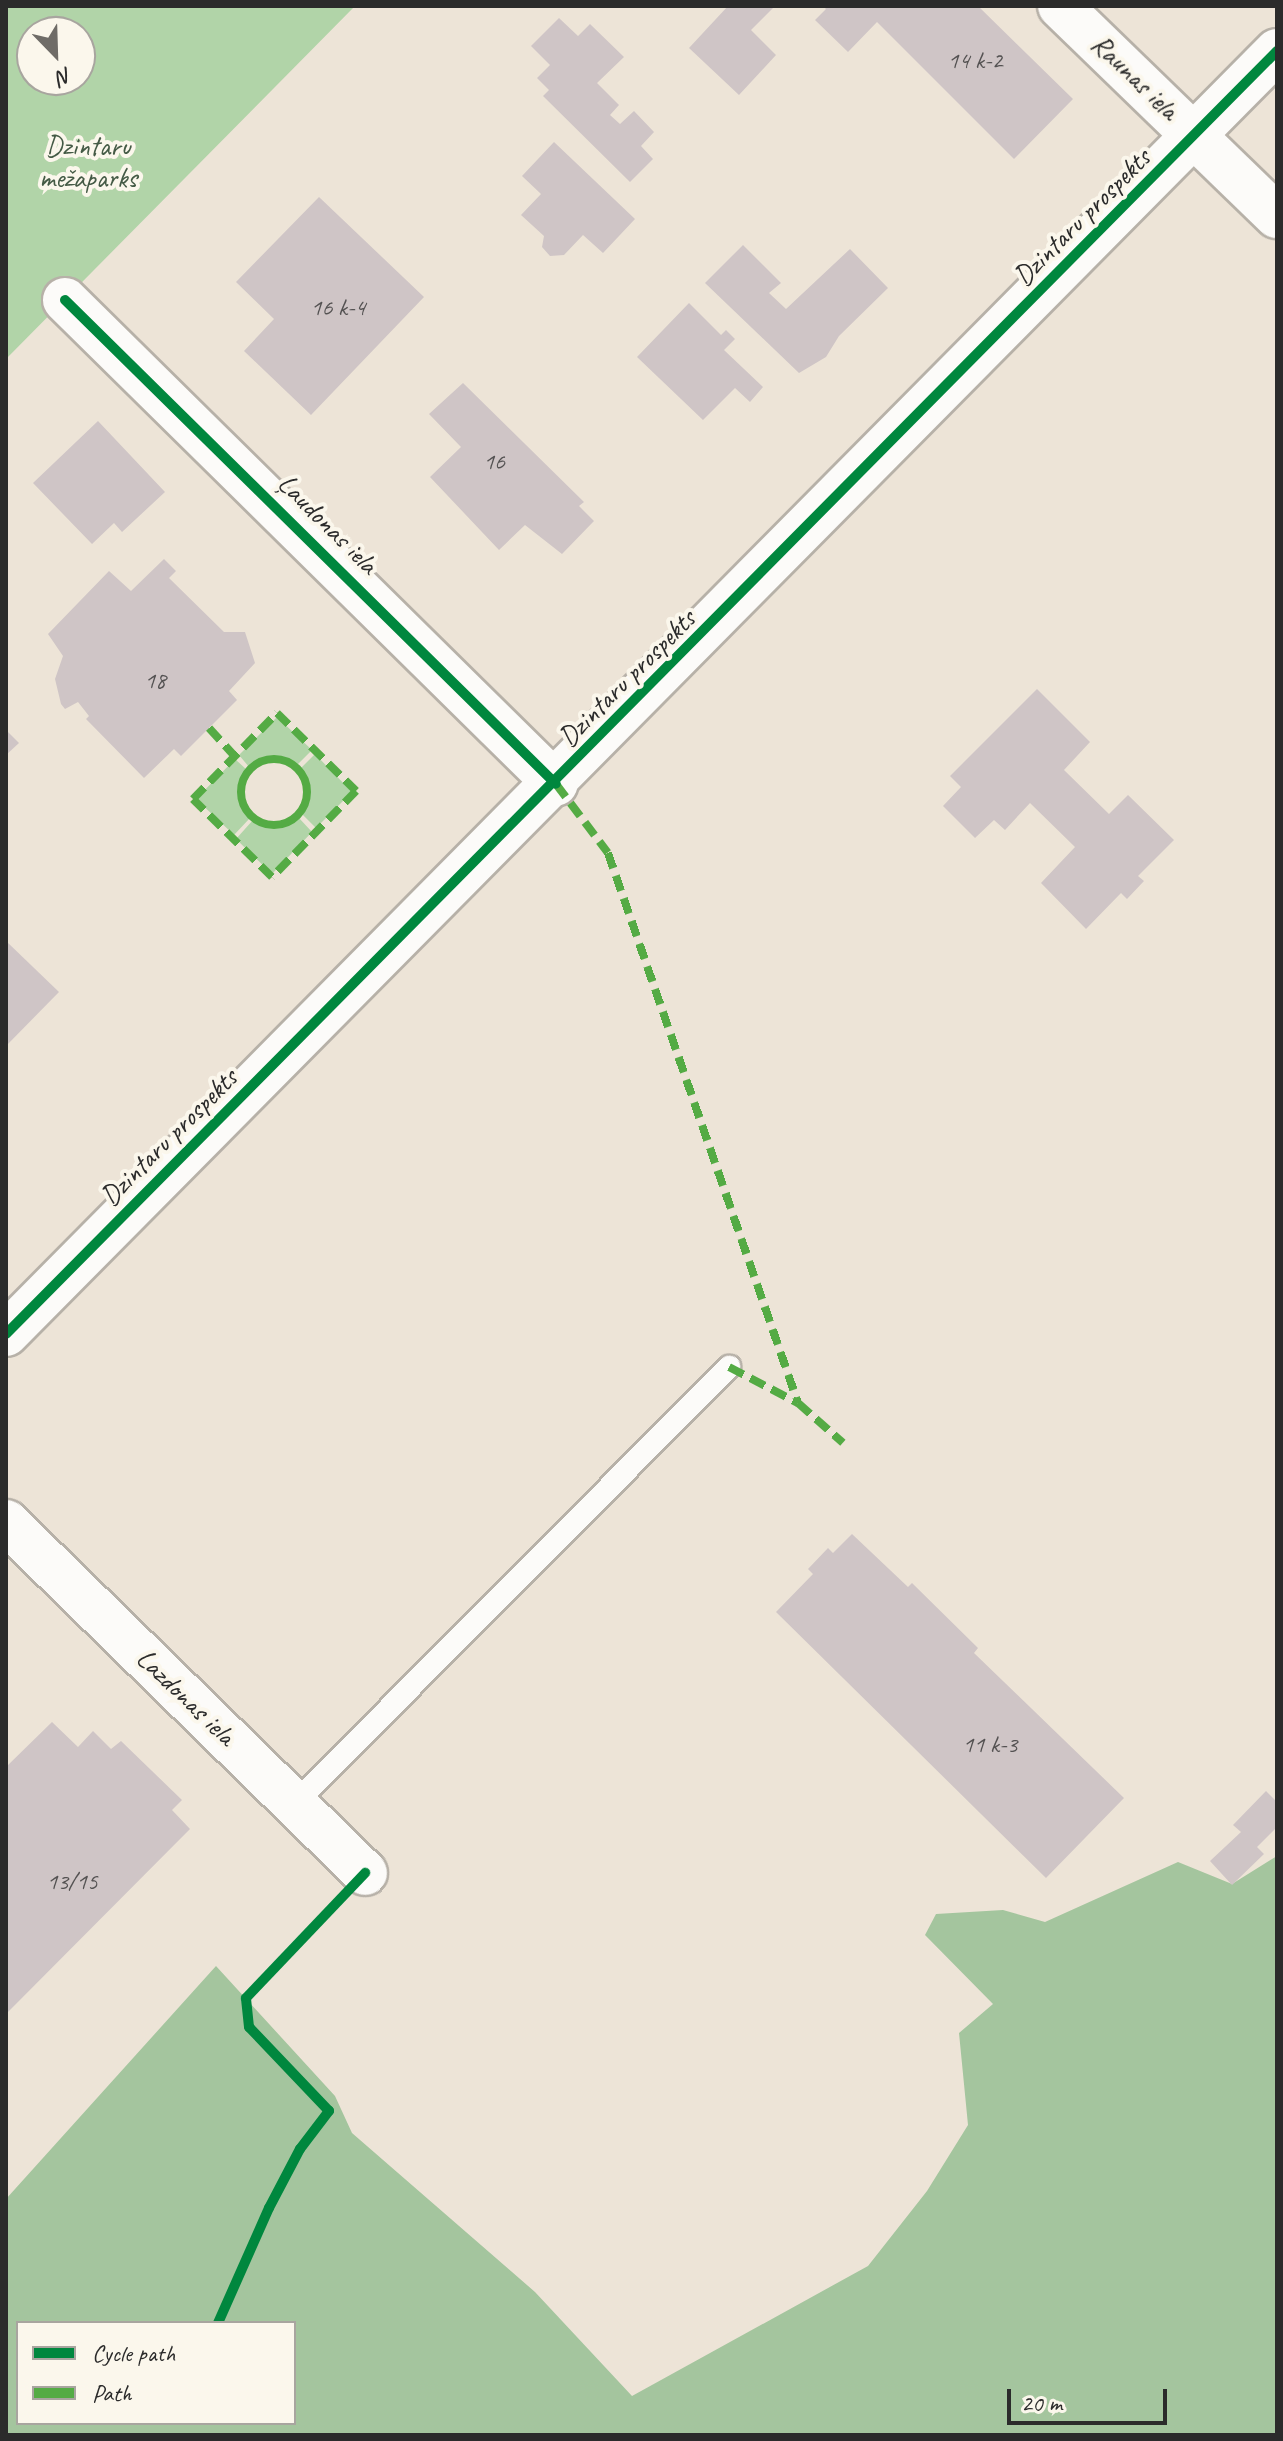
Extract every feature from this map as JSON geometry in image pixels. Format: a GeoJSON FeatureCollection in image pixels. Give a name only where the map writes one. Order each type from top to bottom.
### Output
{"type":"FeatureCollection","features":[{"type":"Feature","properties":{"kind":"street","name":"Raunas iela"},"geometry":{"type":"LineString","coordinates":[[1060,6],[1277,216]]}},
{"type":"Feature","properties":{"kind":"street","name":"Dzintaru prospekts"},"geometry":{"type":"LineString","coordinates":[[6,1334],[556,784],[1277,51]]}},
{"type":"Feature","properties":{"kind":"street","name":"Ļaudonas iela"},"geometry":{"type":"LineString","coordinates":[[65,300],[556,784]]}},
{"type":"Feature","properties":{"kind":"street","name":"Lazdonas iela"},"geometry":{"type":"LineString","coordinates":[[6,1522],[365,1873]]}},
{"type":"Feature","properties":{"kind":"lane"},"geometry":{"type":"LineString","coordinates":[[294,1804],[729,1367]]}},
{"type":"Feature","properties":{"kind":"green space","name":"Dzintaru mežaparks"},"geometry":{"type":"Polygon","coordinates":[[[6,6],[355,6],[6,359],[6,6]]]}},
{"type":"Feature","properties":{"kind":"green space"},"geometry":{"type":"Polygon","coordinates":[[[277,717],[312,750],[297,765],[274,757],[249,767],[239,755],[277,717]]]}},
{"type":"Feature","properties":{"kind":"green space"},"geometry":{"type":"Polygon","coordinates":[[[315,754],[352,792],[316,828],[302,814],[310,791],[301,768],[315,754]]]}},
{"type":"Feature","properties":{"kind":"green space"},"geometry":{"type":"Polygon","coordinates":[[[235,759],[247,770],[238,793],[250,818],[234,835],[196,799],[235,759]]]}},
{"type":"Feature","properties":{"kind":"green space"},"geometry":{"type":"Polygon","coordinates":[[[299,818],[312,832],[272,874],[236,839],[253,820],[278,828],[299,818]]]}},
{"type":"Feature","properties":{"kind":"green space"},"geometry":{"type":"Polygon","coordinates":[[[1277,1856],[1277,2435],[6,2435],[6,2199],[216,1966],[335,2096],[352,2133],[535,2292],[632,2396],[868,2266],[927,2191],[968,2125],[959,2033],[993,2004],[925,1935],[936,1914],[1003,1910],[1045,1922],[1178,1862],[1232,1884],[1277,1856]]]}},
{"type":"Feature","properties":{"kind":"building"},"geometry":{"type":"Polygon","coordinates":[[[728,6],[775,6],[751,30],[776,55],[739,95],[689,48],[728,6]]]}},
{"type":"Feature","properties":{"kind":"building"},"geometry":{"type":"Polygon","coordinates":[[[823,6],[978,6],[1073,99],[1014,159],[877,22],[848,52],[815,20],[826,9],[823,6]]]}},
{"type":"Feature","properties":{"kind":"building"},"geometry":{"type":"Polygon","coordinates":[[[559,18],[578,36],[590,24],[624,57],[597,83],[619,105],[610,115],[620,124],[634,111],[654,132],[641,146],[653,159],[630,182],[543,96],[549,90],[537,78],[550,65],[531,46],[559,18]]]}},
{"type":"Feature","properties":{"kind":"building"},"geometry":{"type":"Polygon","coordinates":[[[554,142],[635,219],[603,253],[583,235],[564,255],[550,256],[542,247],[544,236],[521,215],[541,194],[522,176],[554,142]]]}},
{"type":"Feature","properties":{"kind":"building"},"geometry":{"type":"Polygon","coordinates":[[[319,197],[424,297],[311,415],[244,351],[274,319],[236,282],[319,197]]]}},
{"type":"Feature","properties":{"kind":"building"},"geometry":{"type":"Polygon","coordinates":[[[743,245],[781,283],[769,293],[786,309],[850,249],[888,288],[839,336],[826,357],[799,373],[705,283],[743,245]]]}},
{"type":"Feature","properties":{"kind":"building"},"geometry":{"type":"Polygon","coordinates":[[[689,303],[721,335],[726,330],[735,339],[724,350],[763,387],[750,402],[735,388],[703,420],[637,357],[689,303]]]}},
{"type":"Feature","properties":{"kind":"building"},"geometry":{"type":"Polygon","coordinates":[[[463,383],[584,502],[579,506],[594,521],[562,554],[525,525],[499,550],[430,477],[461,447],[429,414],[463,383]]]}},
{"type":"Feature","properties":{"kind":"building"},"geometry":{"type":"Polygon","coordinates":[[[98,421],[165,492],[122,532],[114,523],[92,544],[33,483],[98,421]]]}},
{"type":"Feature","properties":{"kind":"building"},"geometry":{"type":"Polygon","coordinates":[[[164,559],[176,571],[169,578],[224,632],[245,632],[255,663],[229,691],[237,700],[181,756],[174,749],[144,778],[86,719],[89,716],[78,702],[65,709],[61,704],[55,679],[63,656],[48,634],[109,571],[131,591],[164,559]]]}},
{"type":"Feature","properties":{"kind":"building"},"geometry":{"type":"Polygon","coordinates":[[[1037,689],[1090,742],[1064,770],[1109,814],[1128,795],[1174,840],[1138,876],[1144,881],[1127,899],[1121,893],[1086,929],[1041,883],[1075,847],[1030,803],[1005,830],[994,820],[975,838],[943,806],[961,787],[950,776],[1037,689]]]}},
{"type":"Feature","properties":{"kind":"building"},"geometry":{"type":"Polygon","coordinates":[[[6,730],[19,743],[6,755],[6,730]]]}},
{"type":"Feature","properties":{"kind":"building"},"geometry":{"type":"Polygon","coordinates":[[[6,941],[59,992],[6,1046],[6,941]]]}},
{"type":"Feature","properties":{"kind":"building"},"geometry":{"type":"Polygon","coordinates":[[[852,1534],[908,1587],[912,1583],[978,1648],[974,1653],[1124,1798],[1046,1878],[776,1612],[813,1574],[808,1569],[828,1548],[833,1553],[852,1534]]]}},
{"type":"Feature","properties":{"kind":"building"},"geometry":{"type":"Polygon","coordinates":[[[52,1722],[78,1747],[93,1731],[111,1749],[121,1741],[182,1800],[172,1810],[190,1829],[6,2014],[6,1767],[52,1722]]]}},
{"type":"Feature","properties":{"kind":"building"},"geometry":{"type":"Polygon","coordinates":[[[1266,1791],[1277,1802],[1277,1827],[1257,1847],[1264,1854],[1232,1885],[1210,1861],[1241,1832],[1233,1825],[1266,1791]]]}},
{"type":"Feature","properties":{"kind":"marked path"},"geometry":{"type":"LineString","coordinates":[[277,713],[356,791],[272,877],[193,799],[277,713]]}},
{"type":"Feature","properties":{"kind":"marked path"},"geometry":{"type":"LineString","coordinates":[[209,728],[240,762]]}},
{"type":"Feature","properties":{"kind":"marked path"},"geometry":{"type":"LineString","coordinates":[[274,759],[287,761],[297,769],[305,779],[307,792],[305,805],[297,815],[287,823],[274,825],[261,823],[251,815],[243,805],[241,792],[243,779],[251,769],[261,761],[274,759]]}},
{"type":"Feature","properties":{"kind":"marked path"},"geometry":{"type":"LineString","coordinates":[[556,784],[608,853],[798,1403],[843,1443]]}},
{"type":"Feature","properties":{"kind":"marked path"},"geometry":{"type":"LineString","coordinates":[[729,1367],[798,1403]]}},
{"type":"Feature","properties":{"kind":"cycle path"},"geometry":{"type":"LineString","coordinates":[[6,1334],[1277,51]]}},
{"type":"Feature","properties":{"kind":"cycle path"},"geometry":{"type":"LineString","coordinates":[[65,300],[556,784]]}},
{"type":"Feature","properties":{"kind":"cycle path"},"geometry":{"type":"LineString","coordinates":[[219,2321],[269,2208],[300,2149],[329,2111],[249,2027],[246,1998],[365,1873]]}}]}
